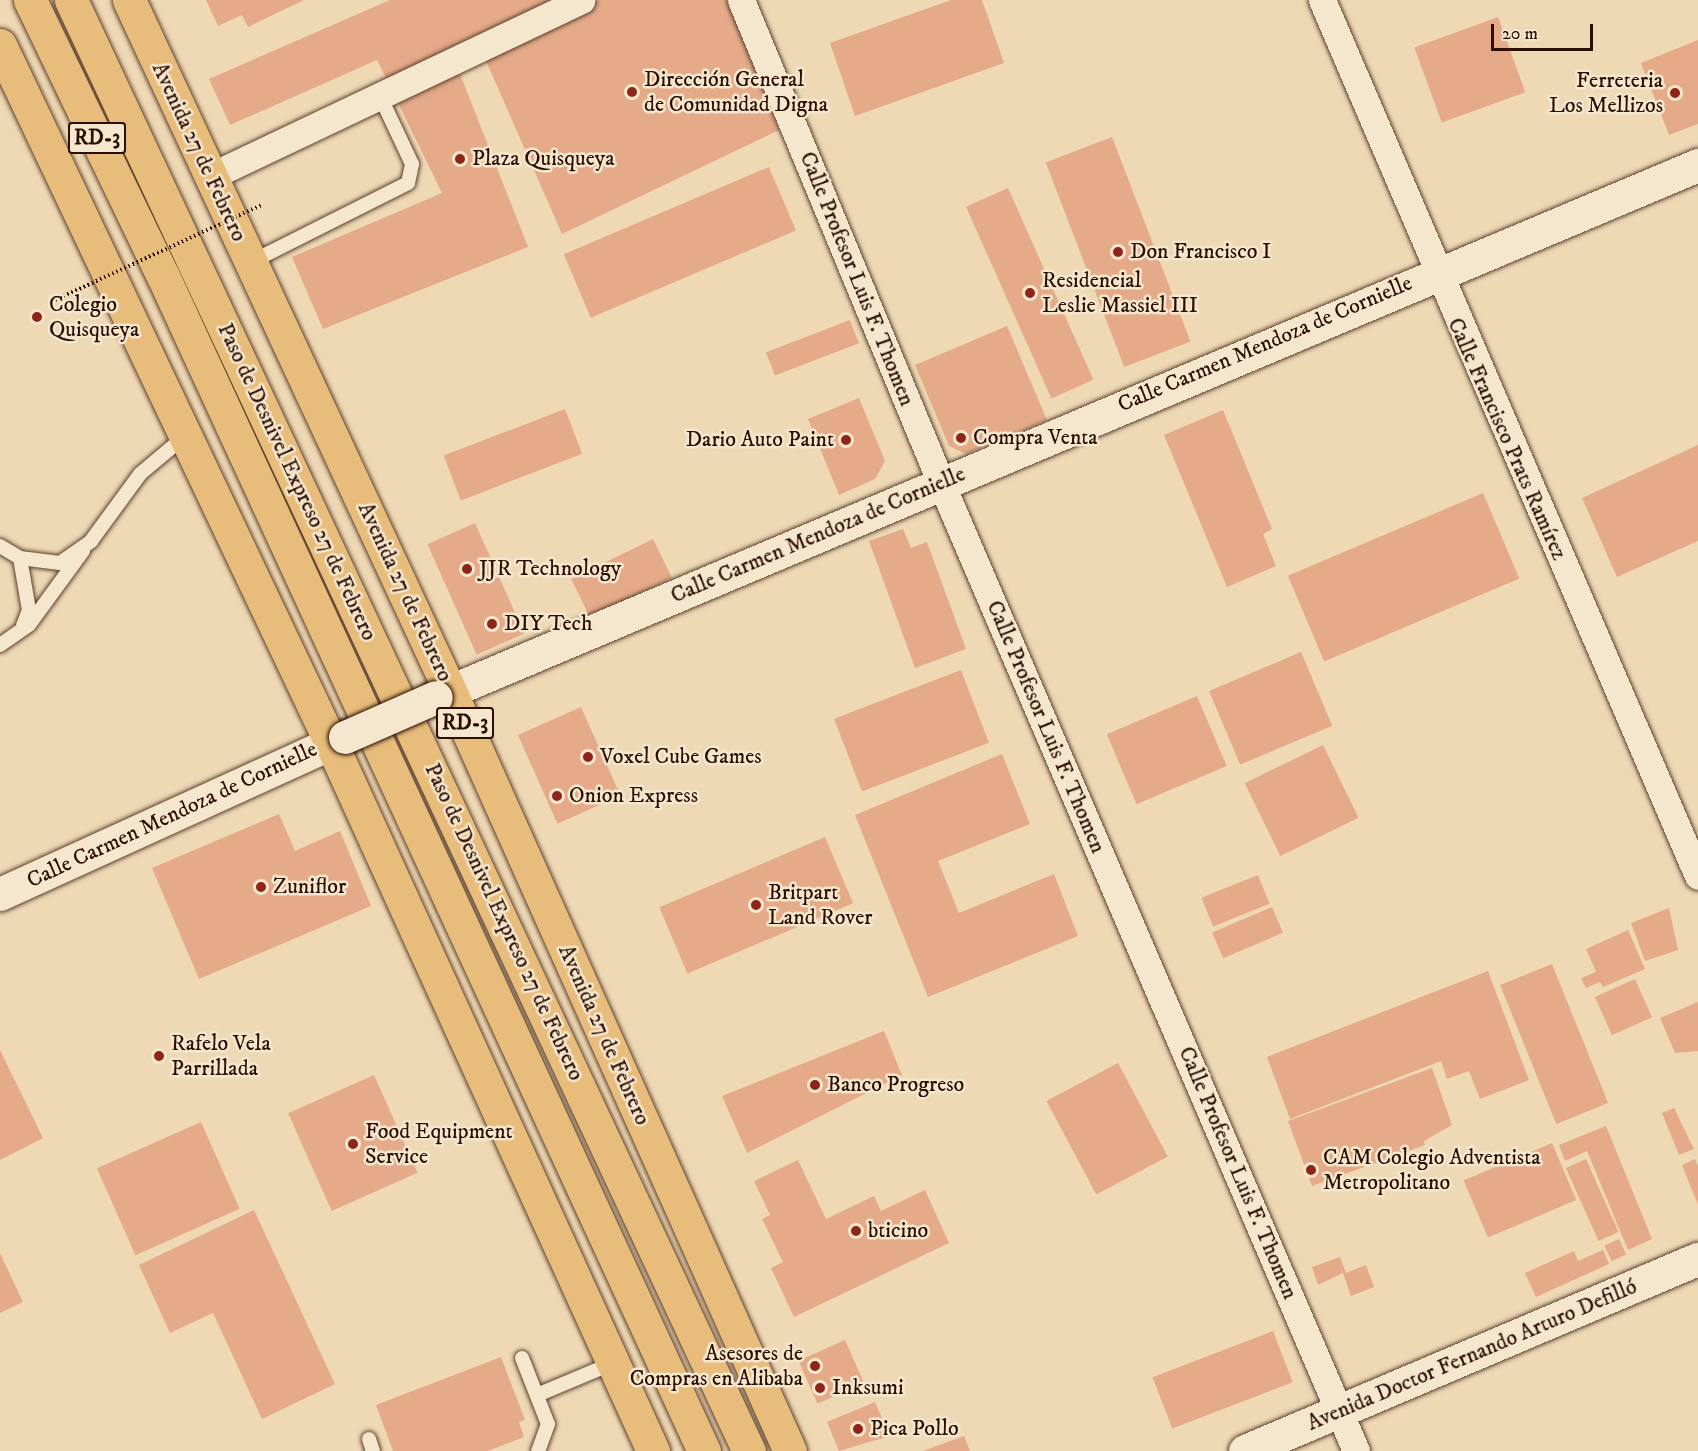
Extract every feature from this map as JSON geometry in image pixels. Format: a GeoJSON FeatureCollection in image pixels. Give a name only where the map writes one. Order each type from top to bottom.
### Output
{"type":"FeatureCollection","features":[{"type":"Feature","properties":{"kind":"main road","name":"Paso de Desnivel Expreso 27 de Febrero"},"geometry":{"type":"LineString","coordinates":[[30,0],[163,276],[704,1451]]}},
{"type":"Feature","properties":{"kind":"main road","name":"Paso de Desnivel Expreso 27 de Febrero"},"geometry":{"type":"LineString","coordinates":[[71,0],[749,1451]]}},
{"type":"Feature","properties":{"kind":"main road","name":"Avenida 27 de Febrero"},"geometry":{"type":"LineString","coordinates":[[129,0],[251,262],[443,694],[790,1451]]}},
{"type":"Feature","properties":{"kind":"main road","name":"RD-3"},"geometry":{"type":"LineString","coordinates":[[0,45],[184,437],[338,740],[653,1451]]}},
{"type":"Feature","properties":{"kind":"street"},"geometry":{"type":"LineString","coordinates":[[211,176],[581,0]]}},
{"type":"Feature","properties":{"kind":"street","name":"Calle Profesor Luis F. Thomen"},"geometry":{"type":"LineString","coordinates":[[741,0],[941,483],[1356,1451]]}},
{"type":"Feature","properties":{"kind":"street","name":"Calle Francisco Prats Ramírez"},"geometry":{"type":"LineString","coordinates":[[1322,0],[1434,272],[1698,876]]}},
{"type":"Feature","properties":{"kind":"street","name":"Calle Carmen Mendoza de Cornielle"},"geometry":{"type":"LineString","coordinates":[[0,894],[443,694],[1434,272],[1698,165]]}},
{"type":"Feature","properties":{"kind":"street","name":"Avenida Doctor Fernando Arturo Defilló"},"geometry":{"type":"LineString","coordinates":[[1245,1451],[1698,1259]]}},
{"type":"Feature","properties":{"kind":"lane"},"geometry":{"type":"LineString","coordinates":[[251,262],[408,183],[412,164],[380,96]]}},
{"type":"Feature","properties":{"kind":"lane"},"geometry":{"type":"LineString","coordinates":[[0,645],[21,631],[140,474],[184,437]]}},
{"type":"Feature","properties":{"kind":"lane"},"geometry":{"type":"LineString","coordinates":[[0,546],[20,558],[60,563],[91,541]]}},
{"type":"Feature","properties":{"kind":"lane"},"geometry":{"type":"LineString","coordinates":[[20,558],[29,610],[21,631]]}},
{"type":"Feature","properties":{"kind":"lane"},"geometry":{"type":"LineString","coordinates":[[522,1358],[548,1424],[538,1451]]}},
{"type":"Feature","properties":{"kind":"lane"},"geometry":{"type":"LineString","coordinates":[[537,1395],[613,1363]]}},
{"type":"Feature","properties":{"kind":"path"},"geometry":{"type":"LineString","coordinates":[[55,300],[262,205]]}},
{"type":"Feature","properties":{"kind":"building"},"geometry":{"type":"Polygon","coordinates":[[[206,0],[304,0],[248,27],[242,15],[218,26],[206,0]]]}},
{"type":"Feature","properties":{"kind":"building","name":"Plaza Quisqueya"},"geometry":{"type":"Polygon","coordinates":[[[390,0],[554,0],[451,51],[528,247],[323,329],[292,257],[442,193],[377,60],[230,125],[209,79],[390,0]]]}},
{"type":"Feature","properties":{"kind":"building","name":"Dirección General de Comunidad Digna"},"geometry":{"type":"Polygon","coordinates":[[[599,0],[729,0],[779,130],[562,234],[483,54],[599,0]]]}},
{"type":"Feature","properties":{"kind":"building"},"geometry":{"type":"Polygon","coordinates":[[[951,0],[982,0],[1004,63],[855,116],[830,43],[951,0]]]}},
{"type":"Feature","properties":{"kind":"building"},"geometry":{"type":"Polygon","coordinates":[[[1498,17],[1525,92],[1442,123],[1414,47],[1498,17]]]}},
{"type":"Feature","properties":{"kind":"building","name":"Ferreteria Los Mellizos"},"geometry":{"type":"Polygon","coordinates":[[[1698,40],[1698,124],[1669,135],[1641,63],[1698,40]]]}},
{"type":"Feature","properties":{"kind":"building","name":"Don Francisco I"},"geometry":{"type":"Polygon","coordinates":[[[1112,137],[1190,341],[1124,367],[1046,162],[1112,137]]]}},
{"type":"Feature","properties":{"kind":"building"},"geometry":{"type":"Polygon","coordinates":[[[769,167],[796,231],[591,318],[564,254],[769,167]]]}},
{"type":"Feature","properties":{"kind":"building","name":"Residencial Leslie Massiel III"},"geometry":{"type":"Polygon","coordinates":[[[1008,188],[1093,380],[1051,399],[966,207],[1008,188]]]}},
{"type":"Feature","properties":{"kind":"building"},"geometry":{"type":"Polygon","coordinates":[[[850,320],[859,343],[775,376],[766,352],[850,320]]]}},
{"type":"Feature","properties":{"kind":"building"},"geometry":{"type":"Polygon","coordinates":[[[1007,326],[1047,420],[966,454],[949,446],[915,365],[1007,326]]]}},
{"type":"Feature","properties":{"kind":"building","name":"Dario Auto Paint"},"geometry":{"type":"Polygon","coordinates":[[[859,398],[885,461],[875,479],[839,495],[808,419],[859,398]]]}},
{"type":"Feature","properties":{"kind":"building"},"geometry":{"type":"Polygon","coordinates":[[[565,409],[582,454],[461,500],[444,456],[565,409]]]}},
{"type":"Feature","properties":{"kind":"building"},"geometry":{"type":"Polygon","coordinates":[[[1223,410],[1272,529],[1263,534],[1276,566],[1227,587],[1164,435],[1223,410]]]}},
{"type":"Feature","properties":{"kind":"building"},"geometry":{"type":"Polygon","coordinates":[[[1698,445],[1698,541],[1617,577],[1582,498],[1698,445]]]}},
{"type":"Feature","properties":{"kind":"building"},"geometry":{"type":"Polygon","coordinates":[[[1483,493],[1519,579],[1324,661],[1288,576],[1483,493]]]}},
{"type":"Feature","properties":{"kind":"building","name":"JJR Technology"},"geometry":{"type":"Polygon","coordinates":[[[475,523],[524,634],[477,655],[427,544],[475,523]]]}},
{"type":"Feature","properties":{"kind":"building"},"geometry":{"type":"Polygon","coordinates":[[[903,529],[911,548],[927,542],[966,649],[915,668],[869,541],[903,529]]]}},
{"type":"Feature","properties":{"kind":"building"},"geometry":{"type":"Polygon","coordinates":[[[653,539],[672,578],[590,618],[571,579],[653,539]]]}},
{"type":"Feature","properties":{"kind":"building"},"geometry":{"type":"Polygon","coordinates":[[[1301,652],[1332,726],[1240,765],[1209,691],[1301,652]]]}},
{"type":"Feature","properties":{"kind":"building"},"geometry":{"type":"Polygon","coordinates":[[[961,670],[989,743],[862,792],[834,719],[961,670]]]}},
{"type":"Feature","properties":{"kind":"building"},"geometry":{"type":"Polygon","coordinates":[[[1197,696],[1227,766],[1136,804],[1107,734],[1197,696]]]}},
{"type":"Feature","properties":{"kind":"building"},"geometry":{"type":"Polygon","coordinates":[[[581,707],[620,796],[557,824],[518,735],[581,707]]]}},
{"type":"Feature","properties":{"kind":"building"},"geometry":{"type":"Polygon","coordinates":[[[1323,745],[1359,818],[1280,856],[1245,783],[1323,745]]]}},
{"type":"Feature","properties":{"kind":"building"},"geometry":{"type":"Polygon","coordinates":[[[1002,754],[1030,824],[938,861],[959,913],[1054,874],[1078,936],[928,997],[855,815],[1002,754]]]}},
{"type":"Feature","properties":{"kind":"building","name":"Zuniflor"},"geometry":{"type":"Polygon","coordinates":[[[279,814],[295,851],[340,831],[371,906],[199,979],[152,868],[279,814]]]}},
{"type":"Feature","properties":{"kind":"building","name":"Britpart Land Rover"},"geometry":{"type":"Polygon","coordinates":[[[825,837],[853,903],[687,974],[659,907],[825,837]]]}},
{"type":"Feature","properties":{"kind":"building"},"geometry":{"type":"Polygon","coordinates":[[[1258,875],[1270,904],[1213,927],[1201,898],[1258,875]]]}},
{"type":"Feature","properties":{"kind":"building"},"geometry":{"type":"Polygon","coordinates":[[[1272,907],[1283,933],[1223,958],[1212,932],[1272,907]]]}},
{"type":"Feature","properties":{"kind":"building"},"geometry":{"type":"Polygon","coordinates":[[[1669,908],[1678,950],[1645,961],[1631,923],[1669,908]]]}},
{"type":"Feature","properties":{"kind":"building"},"geometry":{"type":"Polygon","coordinates":[[[1628,930],[1645,969],[1603,987],[1600,982],[1586,988],[1581,978],[1596,972],[1586,949],[1628,930]]]}},
{"type":"Feature","properties":{"kind":"building"},"geometry":{"type":"Polygon","coordinates":[[[1552,964],[1608,1103],[1556,1124],[1500,985],[1552,964]]]}},
{"type":"Feature","properties":{"kind":"building"},"geometry":{"type":"Polygon","coordinates":[[[1488,971],[1529,1080],[1480,1099],[1469,1071],[1447,1079],[1441,1061],[1290,1119],[1267,1057],[1488,971]]]}},
{"type":"Feature","properties":{"kind":"building"},"geometry":{"type":"Polygon","coordinates":[[[1635,979],[1652,1017],[1612,1035],[1595,997],[1635,979]]]}},
{"type":"Feature","properties":{"kind":"building"},"geometry":{"type":"Polygon","coordinates":[[[1698,1002],[1698,1051],[1675,1053],[1660,1018],[1698,1002]]]}},
{"type":"Feature","properties":{"kind":"building","name":"Banco Progreso"},"geometry":{"type":"Polygon","coordinates":[[[884,1031],[902,1075],[747,1153],[722,1096],[884,1031]]]}},
{"type":"Feature","properties":{"kind":"building"},"geometry":{"type":"Polygon","coordinates":[[[0,1050],[43,1138],[0,1160],[0,1050]]]}},
{"type":"Feature","properties":{"kind":"building"},"geometry":{"type":"Polygon","coordinates":[[[1118,1063],[1168,1157],[1096,1195],[1046,1101],[1118,1063]]]}},
{"type":"Feature","properties":{"kind":"building"},"geometry":{"type":"Polygon","coordinates":[[[1432,1068],[1452,1125],[1424,1141],[1425,1145],[1312,1186],[1288,1121],[1432,1068]]]}},
{"type":"Feature","properties":{"kind":"building","name":"Food Equipment Service"},"geometry":{"type":"Polygon","coordinates":[[[374,1075],[418,1173],[332,1211],[288,1113],[374,1075]]]}},
{"type":"Feature","properties":{"kind":"building"},"geometry":{"type":"Polygon","coordinates":[[[1674,1108],[1694,1149],[1679,1155],[1662,1113],[1674,1108]]]}},
{"type":"Feature","properties":{"kind":"building"},"geometry":{"type":"Polygon","coordinates":[[[201,1122],[240,1209],[135,1255],[97,1168],[201,1122]]]}},
{"type":"Feature","properties":{"kind":"building"},"geometry":{"type":"Polygon","coordinates":[[[1606,1126],[1652,1239],[1628,1250],[1587,1151],[1565,1161],[1559,1145],[1606,1126]]]}},
{"type":"Feature","properties":{"kind":"building"},"geometry":{"type":"Polygon","coordinates":[[[1552,1143],[1576,1200],[1488,1238],[1464,1181],[1552,1143]]]}},
{"type":"Feature","properties":{"kind":"building"},"geometry":{"type":"Polygon","coordinates":[[[1586,1159],[1619,1232],[1598,1241],[1566,1168],[1586,1159]]]}},
{"type":"Feature","properties":{"kind":"building"},"geometry":{"type":"Polygon","coordinates":[[[1695,1159],[1698,1166],[1698,1205],[1682,1165],[1695,1159]]]}},
{"type":"Feature","properties":{"kind":"building","name":"bticino"},"geometry":{"type":"Polygon","coordinates":[[[798,1160],[826,1219],[874,1196],[881,1211],[925,1190],[949,1243],[794,1317],[771,1268],[783,1262],[762,1219],[770,1215],[754,1181],[798,1160]]]}},
{"type":"Feature","properties":{"kind":"building"},"geometry":{"type":"Polygon","coordinates":[[[254,1210],[335,1384],[262,1419],[213,1313],[170,1333],[139,1265],[254,1210]]]}},
{"type":"Feature","properties":{"kind":"building"},"geometry":{"type":"Polygon","coordinates":[[[1619,1239],[1626,1254],[1612,1261],[1604,1246],[1619,1239]]]}},
{"type":"Feature","properties":{"kind":"building"},"geometry":{"type":"Polygon","coordinates":[[[1603,1250],[1609,1264],[1536,1297],[1525,1273],[1574,1251],[1578,1261],[1603,1250]]]}},
{"type":"Feature","properties":{"kind":"building"},"geometry":{"type":"Polygon","coordinates":[[[0,1253],[23,1302],[0,1313],[0,1253]]]}},
{"type":"Feature","properties":{"kind":"building"},"geometry":{"type":"Polygon","coordinates":[[[1340,1257],[1346,1273],[1366,1265],[1374,1287],[1351,1296],[1343,1273],[1318,1285],[1312,1267],[1340,1257]]]}},
{"type":"Feature","properties":{"kind":"building"},"geometry":{"type":"Polygon","coordinates":[[[1273,1331],[1293,1382],[1172,1429],[1153,1377],[1273,1331]]]}},
{"type":"Feature","properties":{"kind":"building"},"geometry":{"type":"Polygon","coordinates":[[[845,1340],[864,1383],[818,1404],[798,1361],[845,1340]]]}},
{"type":"Feature","properties":{"kind":"building"},"geometry":{"type":"Polygon","coordinates":[[[501,1357],[525,1420],[519,1422],[524,1437],[488,1451],[393,1451],[376,1405],[501,1357]]]}},
{"type":"Feature","properties":{"kind":"building","name":"Pica Pollo"},"geometry":{"type":"Polygon","coordinates":[[[875,1402],[890,1436],[839,1451],[827,1422],[875,1402]]]}},
{"type":"Feature","properties":{"kind":"building"},"geometry":{"type":"Polygon","coordinates":[[[964,1436],[970,1451],[923,1451],[964,1436]]]}},
{"type":"Feature","properties":{"kind":"place","name":"Dirección General de Comunidad Digna"},"geometry":{"type":"Point","coordinates":[632,92]}},
{"type":"Feature","properties":{"kind":"place","name":"Ferreteria Los Mellizos"},"geometry":{"type":"Point","coordinates":[1675,93]}},
{"type":"Feature","properties":{"kind":"place","name":"Plaza Quisqueya"},"geometry":{"type":"Point","coordinates":[460,159]}},
{"type":"Feature","properties":{"kind":"place","name":"Don Francisco I"},"geometry":{"type":"Point","coordinates":[1118,252]}},
{"type":"Feature","properties":{"kind":"place","name":"Residencial Leslie Massiel III"},"geometry":{"type":"Point","coordinates":[1030,293]}},
{"type":"Feature","properties":{"kind":"place","name":"Colegio Quisqueya"},"geometry":{"type":"Point","coordinates":[37,317]}},
{"type":"Feature","properties":{"kind":"place","name":"Compra Venta"},"geometry":{"type":"Point","coordinates":[961,438]}},
{"type":"Feature","properties":{"kind":"place","name":"Dario Auto Paint"},"geometry":{"type":"Point","coordinates":[846,440]}},
{"type":"Feature","properties":{"kind":"place","name":"JJR Technology"},"geometry":{"type":"Point","coordinates":[467,569]}},
{"type":"Feature","properties":{"kind":"place","name":"DIY Tech"},"geometry":{"type":"Point","coordinates":[492,624]}},
{"type":"Feature","properties":{"kind":"place","name":"Voxel Cube Games"},"geometry":{"type":"Point","coordinates":[588,757]}},
{"type":"Feature","properties":{"kind":"place","name":"Onion Express"},"geometry":{"type":"Point","coordinates":[557,796]}},
{"type":"Feature","properties":{"kind":"place","name":"Zuniflor"},"geometry":{"type":"Point","coordinates":[261,887]}},
{"type":"Feature","properties":{"kind":"place","name":"Britpart Land Rover"},"geometry":{"type":"Point","coordinates":[756,905]}},
{"type":"Feature","properties":{"kind":"place","name":"Rafelo Vela Parrillada"},"geometry":{"type":"Point","coordinates":[159,1056]}},
{"type":"Feature","properties":{"kind":"place","name":"Banco Progreso"},"geometry":{"type":"Point","coordinates":[815,1085]}},
{"type":"Feature","properties":{"kind":"place","name":"Food Equipment Service"},"geometry":{"type":"Point","coordinates":[353,1144]}},
{"type":"Feature","properties":{"kind":"place","name":"CAM Colegio Adventista Metropolitano"},"geometry":{"type":"Point","coordinates":[1311,1170]}},
{"type":"Feature","properties":{"kind":"place","name":"bticino"},"geometry":{"type":"Point","coordinates":[856,1231]}},
{"type":"Feature","properties":{"kind":"place","name":"Asesores de Compras en Alibaba"},"geometry":{"type":"Point","coordinates":[815,1366]}},
{"type":"Feature","properties":{"kind":"place","name":"Inksumi"},"geometry":{"type":"Point","coordinates":[820,1388]}},
{"type":"Feature","properties":{"kind":"place","name":"Pica Pollo"},"geometry":{"type":"Point","coordinates":[858,1429]}}]}
